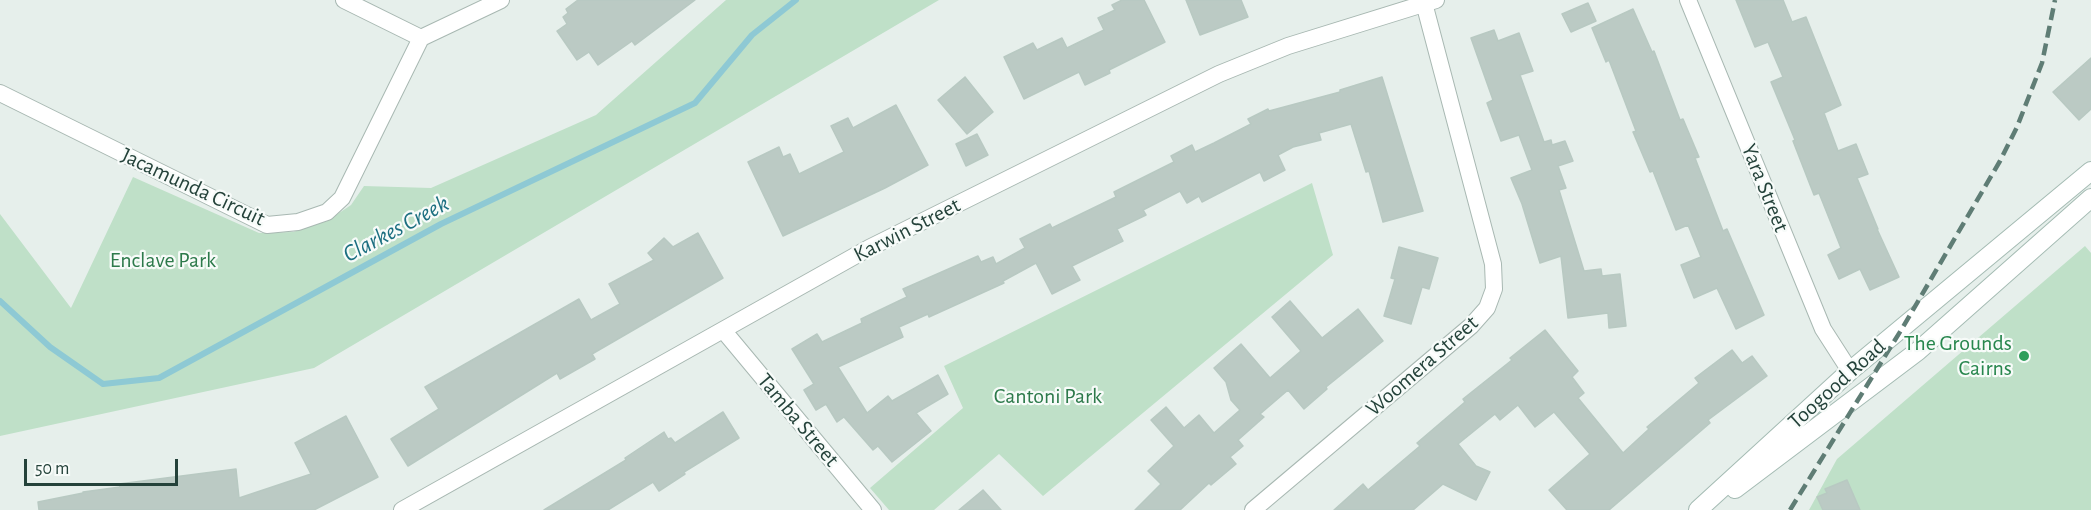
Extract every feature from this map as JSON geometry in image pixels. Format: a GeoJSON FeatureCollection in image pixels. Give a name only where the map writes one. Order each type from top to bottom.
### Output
{"type":"FeatureCollection","features":[{"type":"Feature","properties":{"kind":"street"},"geometry":{"type":"LineString","coordinates":[[344,0],[422,38],[501,0]]}},
{"type":"Feature","properties":{"kind":"street","name":"Yara Street"},"geometry":{"type":"LineString","coordinates":[[1688,0],[1823,329],[1850,371]]}},
{"type":"Feature","properties":{"kind":"street","name":"Karwin Street"},"geometry":{"type":"LineString","coordinates":[[402,510],[869,248],[1219,74],[1288,46],[1430,2]]}},
{"type":"Feature","properties":{"kind":"street","name":"Woomera Street"},"geometry":{"type":"LineString","coordinates":[[1254,510],[1471,326],[1487,308],[1494,289],[1493,264],[1430,2]]}},
{"type":"Feature","properties":{"kind":"street","name":"Jacamunda Circuit"},"geometry":{"type":"LineString","coordinates":[[0,93],[267,225],[298,222],[327,212],[342,198],[422,38]]}},
{"type":"Feature","properties":{"kind":"street","name":"Toogood Road"},"geometry":{"type":"LineString","coordinates":[[1698,510],[1850,371],[2091,171]]}},
{"type":"Feature","properties":{"kind":"street","name":"Toogood Road"},"geometry":{"type":"LineString","coordinates":[[1707,510],[1933,338],[2091,198]]}},
{"type":"Feature","properties":{"kind":"street","name":"Tamba Street"},"geometry":{"type":"LineString","coordinates":[[723,330],[873,510]]}},
{"type":"Feature","properties":{"kind":"street"},"geometry":{"type":"LineString","coordinates":[[1850,371],[1866,391]]}},
{"type":"Feature","properties":{"kind":"green space","name":"Enclave Park"},"geometry":{"type":"Polygon","coordinates":[[[726,0],[939,0],[314,368],[0,436],[0,214],[71,308],[133,177],[259,233],[293,232],[327,221],[351,205],[364,186],[431,188],[596,115],[726,0]]]}},
{"type":"Feature","properties":{"kind":"green space","name":"Cantoni Park"},"geometry":{"type":"Polygon","coordinates":[[[1312,183],[1333,255],[1043,496],[999,454],[934,510],[889,510],[870,488],[963,408],[944,366],[1312,183]]]}},
{"type":"Feature","properties":{"kind":"green space","name":"The Grounds Cairns"},"geometry":{"type":"Polygon","coordinates":[[[2085,246],[2091,253],[2091,510],[1809,510],[1837,459],[2085,246]]]}},
{"type":"Feature","properties":{"kind":"building"},"geometry":{"type":"Polygon","coordinates":[[[578,0],[695,0],[635,45],[632,41],[598,65],[589,52],[577,60],[557,31],[567,24],[563,17],[568,13],[566,9],[578,0]]]}},
{"type":"Feature","properties":{"kind":"building"},"geometry":{"type":"Polygon","coordinates":[[[1122,0],[1144,0],[1165,42],[1109,70],[1110,73],[1085,85],[1079,72],[1024,99],[1004,57],[1033,43],[1037,50],[1062,38],[1067,48],[1104,30],[1098,18],[1115,10],[1112,5],[1122,0]]]}},
{"type":"Feature","properties":{"kind":"building"},"geometry":{"type":"Polygon","coordinates":[[[1186,0],[1241,0],[1248,17],[1200,35],[1186,0]]]}},
{"type":"Feature","properties":{"kind":"building"},"geometry":{"type":"Polygon","coordinates":[[[1736,0],[1783,0],[1792,22],[1806,17],[1841,105],[1824,113],[1838,151],[1856,144],[1868,174],[1857,178],[1899,277],[1870,290],[1860,269],[1839,279],[1828,255],[1841,248],[1819,193],[1814,195],[1793,141],[1795,140],[1771,82],[1783,77],[1768,42],[1755,47],[1736,0]]]}},
{"type":"Feature","properties":{"kind":"building"},"geometry":{"type":"Polygon","coordinates":[[[1588,3],[1596,21],[1571,32],[1562,14],[1588,3]]]}},
{"type":"Feature","properties":{"kind":"building"},"geometry":{"type":"Polygon","coordinates":[[[1633,9],[1652,52],[1654,51],[1680,120],[1683,119],[1699,157],[1695,158],[1723,231],[1727,229],[1764,315],[1736,329],[1717,288],[1694,298],[1681,265],[1701,257],[1688,225],[1676,230],[1653,171],[1650,172],[1633,132],[1636,131],[1609,60],[1606,62],[1592,28],[1633,9]]]}},
{"type":"Feature","properties":{"kind":"building"},"geometry":{"type":"Polygon","coordinates":[[[1494,30],[1498,41],[1519,33],[1533,71],[1520,75],[1544,142],[1551,140],[1552,145],[1565,141],[1573,161],[1558,166],[1566,188],[1559,190],[1584,271],[1601,269],[1602,276],[1620,274],[1626,326],[1609,328],[1608,313],[1568,318],[1561,256],[1540,263],[1522,204],[1511,178],[1532,170],[1519,135],[1501,141],[1487,103],[1493,100],[1471,38],[1494,30]]]}},
{"type":"Feature","properties":{"kind":"building"},"geometry":{"type":"Polygon","coordinates":[[[2091,58],[2091,109],[2079,120],[2053,92],[2091,58]]]}},
{"type":"Feature","properties":{"kind":"building"},"geometry":{"type":"Polygon","coordinates":[[[965,77],[993,112],[967,134],[938,100],[965,77]]]}},
{"type":"Feature","properties":{"kind":"building"},"geometry":{"type":"Polygon","coordinates":[[[1382,77],[1423,211],[1383,222],[1369,171],[1366,172],[1351,124],[1319,133],[1321,140],[1293,147],[1278,155],[1285,170],[1264,181],[1260,172],[1202,202],[1199,196],[1187,203],[1180,191],[1143,210],[1146,215],[1117,229],[1123,241],[1072,266],[1080,280],[1052,294],[1036,263],[1003,281],[1004,283],[929,317],[928,314],[899,327],[903,337],[838,367],[867,413],[888,396],[892,401],[938,375],[948,394],[916,413],[931,431],[892,462],[878,446],[873,450],[844,417],[837,422],[826,404],[816,410],[804,390],[814,384],[792,349],[817,334],[822,342],[862,323],[861,319],[907,297],[903,289],[978,256],[981,262],[993,257],[996,264],[1025,248],[1020,239],[1050,224],[1052,228],[1116,197],[1114,192],[1174,162],[1171,156],[1192,145],[1195,152],[1214,143],[1251,124],[1248,119],[1268,109],[1269,111],[1340,92],[1340,90],[1382,77]]]}},
{"type":"Feature","properties":{"kind":"building"},"geometry":{"type":"Polygon","coordinates":[[[896,105],[928,165],[783,236],[748,162],[779,147],[783,157],[790,154],[799,174],[844,152],[831,126],[848,118],[853,128],[896,105]]]}},
{"type":"Feature","properties":{"kind":"building"},"geometry":{"type":"Polygon","coordinates":[[[977,134],[988,155],[966,166],[956,144],[977,134]]]}},
{"type":"Feature","properties":{"kind":"building"},"geometry":{"type":"Polygon","coordinates":[[[698,233],[723,278],[592,354],[595,359],[560,379],[557,373],[408,466],[391,439],[439,409],[425,387],[579,299],[591,320],[620,304],[609,284],[654,260],[648,253],[664,238],[673,247],[698,233]]]}},
{"type":"Feature","properties":{"kind":"building"},"geometry":{"type":"Polygon","coordinates":[[[1399,247],[1438,258],[1429,289],[1422,287],[1411,324],[1384,316],[1395,279],[1391,278],[1399,247]]]}},
{"type":"Feature","properties":{"kind":"building"},"geometry":{"type":"Polygon","coordinates":[[[1290,301],[1322,338],[1358,309],[1383,341],[1326,387],[1327,389],[1304,409],[1288,390],[1260,414],[1264,417],[1238,440],[1243,446],[1230,457],[1236,464],[1211,485],[1209,483],[1180,510],[1135,510],[1161,484],[1148,471],[1174,446],[1151,420],[1166,407],[1184,428],[1199,415],[1214,433],[1240,410],[1231,400],[1226,382],[1214,368],[1241,344],[1270,378],[1301,351],[1272,317],[1290,301]]]}},
{"type":"Feature","properties":{"kind":"building"},"geometry":{"type":"Polygon","coordinates":[[[1545,330],[1578,371],[1572,377],[1584,393],[1578,398],[1623,453],[1649,429],[1647,427],[1699,383],[1695,378],[1732,350],[1742,363],[1752,356],[1767,376],[1708,420],[1710,423],[1609,510],[1567,510],[1549,490],[1590,454],[1554,412],[1535,427],[1518,405],[1500,420],[1495,414],[1458,444],[1476,466],[1490,472],[1476,500],[1443,484],[1413,510],[1334,510],[1363,484],[1368,490],[1420,446],[1417,443],[1465,402],[1463,399],[1545,330]]]}},
{"type":"Feature","properties":{"kind":"building"},"geometry":{"type":"Polygon","coordinates":[[[723,412],[739,438],[684,472],[685,474],[659,491],[653,482],[608,510],[544,510],[626,460],[625,458],[664,432],[668,439],[671,438],[675,443],[723,412]]]}},
{"type":"Feature","properties":{"kind":"building"},"geometry":{"type":"Polygon","coordinates":[[[346,416],[378,477],[314,510],[39,510],[38,502],[120,487],[119,484],[236,469],[239,498],[311,474],[295,443],[346,416]]]}},
{"type":"Feature","properties":{"kind":"building"},"geometry":{"type":"Polygon","coordinates":[[[1847,480],[1860,510],[1823,510],[1817,497],[1827,493],[1825,489],[1847,480]]]}},
{"type":"Feature","properties":{"kind":"building"},"geometry":{"type":"Polygon","coordinates":[[[983,490],[1001,510],[959,510],[983,490]]]}},
{"type":"Feature","properties":{"kind":"waterway","name":"Clarkes Creek"},"geometry":{"type":"LineString","coordinates":[[0,301],[50,347],[103,384],[159,378],[441,224],[695,103],[752,35],[796,0]]}},
{"type":"Feature","properties":{"kind":"railway"},"geometry":{"type":"LineString","coordinates":[[1790,510],[1903,327],[2000,161],[2017,127],[2042,63],[2055,0]]}},
{"type":"Feature","properties":{"kind":"place","name":"The Grounds Cairns"},"geometry":{"type":"Point","coordinates":[2024,356]}}]}
